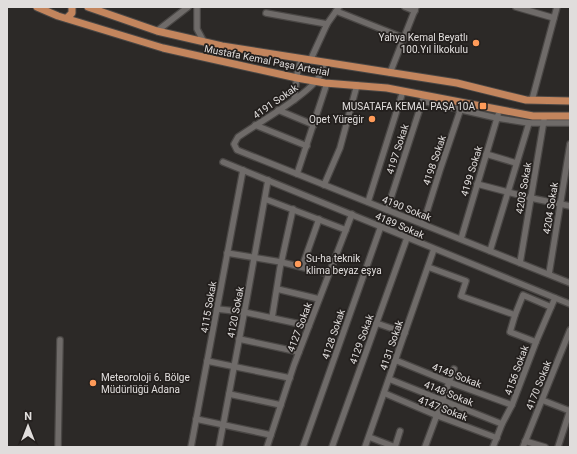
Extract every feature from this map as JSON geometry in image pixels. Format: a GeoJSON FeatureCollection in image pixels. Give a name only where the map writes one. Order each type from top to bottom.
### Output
{"type":"FeatureCollection","features":[{"type":"Feature","properties":{"kind":"main road","name":"Mustafa Kemal Paşa Arterial"},"geometry":{"type":"LineString","coordinates":[[37,7],[58,16],[163,48],[297,78],[327,83],[387,88],[403,91],[424,98],[464,102],[544,119],[570,116]]}},
{"type":"Feature","properties":{"kind":"main road"},"geometry":{"type":"LineString","coordinates":[[56,7],[58,16]]}},
{"type":"Feature","properties":{"kind":"main road"},"geometry":{"type":"LineString","coordinates":[[67,18],[72,12],[72,7]]}},
{"type":"Feature","properties":{"kind":"main road","name":"Mustafa Kemal Paşa Arterial"},"geometry":{"type":"LineString","coordinates":[[88,7],[157,31],[204,43],[302,60],[457,82],[526,100],[570,101]]}},
{"type":"Feature","properties":{"kind":"street"},"geometry":{"type":"LineString","coordinates":[[157,31],[188,7]]}},
{"type":"Feature","properties":{"kind":"street"},"geometry":{"type":"LineString","coordinates":[[197,7],[197,29],[204,43]]}},
{"type":"Feature","properties":{"kind":"street"},"geometry":{"type":"LineString","coordinates":[[390,72],[415,9],[405,7]]}},
{"type":"Feature","properties":{"kind":"street"},"geometry":{"type":"LineString","coordinates":[[518,7],[554,18]]}},
{"type":"Feature","properties":{"kind":"street"},"geometry":{"type":"LineString","coordinates":[[532,100],[557,7]]}},
{"type":"Feature","properties":{"kind":"street"},"geometry":{"type":"LineString","coordinates":[[310,61],[327,24],[337,9],[404,38]]}},
{"type":"Feature","properties":{"kind":"street"},"geometry":{"type":"LineString","coordinates":[[266,12],[327,24]]}},
{"type":"Feature","properties":{"kind":"street"},"geometry":{"type":"LineString","coordinates":[[294,100],[298,68],[302,60]]}},
{"type":"Feature","properties":{"kind":"street","name":"4191 Sokak"},"geometry":{"type":"LineString","coordinates":[[237,150],[234,144],[238,137],[294,100],[316,81],[320,75],[324,63]]}},
{"type":"Feature","properties":{"kind":"street"},"geometry":{"type":"LineString","coordinates":[[297,174],[327,83]]}},
{"type":"Feature","properties":{"kind":"street"},"geometry":{"type":"LineString","coordinates":[[324,185],[340,148],[357,85]]}},
{"type":"Feature","properties":{"kind":"street"},"geometry":{"type":"LineString","coordinates":[[368,202],[403,91]]}},
{"type":"Feature","properties":{"kind":"street"},"geometry":{"type":"LineString","coordinates":[[424,98],[461,110],[497,118],[529,123],[544,119],[570,123]]}},
{"type":"Feature","properties":{"kind":"street","name":"4197 Sokak"},"geometry":{"type":"LineString","coordinates":[[387,210],[424,98]]}},
{"type":"Feature","properties":{"kind":"street","name":"4198 Sokak"},"geometry":{"type":"LineString","coordinates":[[423,224],[464,102]]}},
{"type":"Feature","properties":{"kind":"street","name":"4199 Sokak"},"geometry":{"type":"LineString","coordinates":[[461,239],[499,109]]}},
{"type":"Feature","properties":{"kind":"street"},"geometry":{"type":"LineString","coordinates":[[278,110],[314,125]]}},
{"type":"Feature","properties":{"kind":"street","name":"4203 Sokak"},"geometry":{"type":"LineString","coordinates":[[520,263],[544,119]]}},
{"type":"Feature","properties":{"kind":"street"},"geometry":{"type":"LineString","coordinates":[[490,251],[529,123]]}},
{"type":"Feature","properties":{"kind":"street"},"geometry":{"type":"LineString","coordinates":[[255,125],[307,146]]}},
{"type":"Feature","properties":{"kind":"street","name":"4204 Sokak"},"geometry":{"type":"LineString","coordinates":[[549,274],[570,144]]}},
{"type":"Feature","properties":{"kind":"street","name":"4190 Sokak"},"geometry":{"type":"LineString","coordinates":[[237,150],[570,283]]}},
{"type":"Feature","properties":{"kind":"street"},"geometry":{"type":"LineString","coordinates":[[486,154],[516,163]]}},
{"type":"Feature","properties":{"kind":"street","name":"4189 Sokak"},"geometry":{"type":"LineString","coordinates":[[223,162],[570,304]]}},
{"type":"Feature","properties":{"kind":"street","name":"4115 Sokak"},"geometry":{"type":"LineString","coordinates":[[191,447],[243,170]]}},
{"type":"Feature","properties":{"kind":"street","name":"4120 Sokak"},"geometry":{"type":"LineString","coordinates":[[219,447],[268,180]]}},
{"type":"Feature","properties":{"kind":"street"},"geometry":{"type":"LineString","coordinates":[[477,184],[570,206]]}},
{"type":"Feature","properties":{"kind":"street"},"geometry":{"type":"LineString","coordinates":[[265,199],[346,230]]}},
{"type":"Feature","properties":{"kind":"street"},"geometry":{"type":"LineString","coordinates":[[272,318],[281,262],[293,209]]}},
{"type":"Feature","properties":{"kind":"street","name":"4127 Sokak"},"geometry":{"type":"LineString","coordinates":[[267,447],[299,352],[352,214]]}},
{"type":"Feature","properties":{"kind":"street"},"geometry":{"type":"LineString","coordinates":[[302,267],[319,219]]}},
{"type":"Feature","properties":{"kind":"street","name":"4128 Sokak"},"geometry":{"type":"LineString","coordinates":[[303,447],[381,226]]}},
{"type":"Feature","properties":{"kind":"street","name":"4129 Sokak"},"geometry":{"type":"LineString","coordinates":[[332,447],[407,238]]}},
{"type":"Feature","properties":{"kind":"street","name":"4131 Sokak"},"geometry":{"type":"LineString","coordinates":[[365,447],[434,249]]}},
{"type":"Feature","properties":{"kind":"street"},"geometry":{"type":"LineString","coordinates":[[227,253],[281,262],[329,274]]}},
{"type":"Feature","properties":{"kind":"street"},"geometry":{"type":"LineString","coordinates":[[428,268],[466,281],[461,296],[515,315]]}},
{"type":"Feature","properties":{"kind":"street"},"geometry":{"type":"LineString","coordinates":[[277,289],[319,299]]}},
{"type":"Feature","properties":{"kind":"street"},"geometry":{"type":"LineString","coordinates":[[536,342],[510,332],[523,295],[551,306]]}},
{"type":"Feature","properties":{"kind":"street","name":"4156 Sokak"},"geometry":{"type":"LineString","coordinates":[[493,447],[502,424],[512,405],[536,342],[555,298]]}},
{"type":"Feature","properties":{"kind":"street"},"geometry":{"type":"LineString","coordinates":[[217,308],[244,312],[309,326]]}},
{"type":"Feature","properties":{"kind":"street"},"geometry":{"type":"LineString","coordinates":[[376,323],[405,333]]}},
{"type":"Feature","properties":{"kind":"street","name":"4170 Sokak"},"geometry":{"type":"LineString","coordinates":[[523,447],[570,330]]}},
{"type":"Feature","properties":{"kind":"street"},"geometry":{"type":"LineString","coordinates":[[239,339],[299,352]]}},
{"type":"Feature","properties":{"kind":"street"},"geometry":{"type":"LineString","coordinates":[[58,447],[60,340]]}},
{"type":"Feature","properties":{"kind":"street","name":"4149 Sokak"},"geometry":{"type":"LineString","coordinates":[[395,360],[512,405]]}},
{"type":"Feature","properties":{"kind":"street"},"geometry":{"type":"LineString","coordinates":[[207,361],[290,378]]}},
{"type":"Feature","properties":{"kind":"street"},"geometry":{"type":"LineString","coordinates":[[426,447],[454,369]]}},
{"type":"Feature","properties":{"kind":"street","name":"4148 Sokak"},"geometry":{"type":"LineString","coordinates":[[389,378],[502,424]]}},
{"type":"Feature","properties":{"kind":"street","name":"4147 Sokak"},"geometry":{"type":"LineString","coordinates":[[384,393],[438,416],[497,438]]}},
{"type":"Feature","properties":{"kind":"street"},"geometry":{"type":"LineString","coordinates":[[229,394],[281,405]]}},
{"type":"Feature","properties":{"kind":"street"},"geometry":{"type":"LineString","coordinates":[[542,400],[570,410],[558,447]]}},
{"type":"Feature","properties":{"kind":"street"},"geometry":{"type":"LineString","coordinates":[[196,419],[271,435]]}},
{"type":"Feature","properties":{"kind":"street"},"geometry":{"type":"LineString","coordinates":[[369,437],[395,447],[400,431]]}},
{"type":"Feature","properties":{"kind":"street"},"geometry":{"type":"LineString","coordinates":[[526,441],[544,447]]}},
{"type":"Feature","properties":{"kind":"place","name":"Yahya Kemal Beyatlı 100.Yıl İlkokulu"},"geometry":{"type":"Point","coordinates":[476,43]}},
{"type":"Feature","properties":{"kind":"place","name":"MUSATAFA KEMAL PAŞA 10A"},"geometry":{"type":"Point","coordinates":[483,106]}},
{"type":"Feature","properties":{"kind":"place","name":"Opet Yüreğir"},"geometry":{"type":"Point","coordinates":[372,119]}},
{"type":"Feature","properties":{"kind":"place","name":"Su-ha teknik klima beyaz eşya"},"geometry":{"type":"Point","coordinates":[298,264]}},
{"type":"Feature","properties":{"kind":"place","name":"Meteoroloji 6. Bölge Müdürlüğü Adana"},"geometry":{"type":"Point","coordinates":[93,383]}}]}
